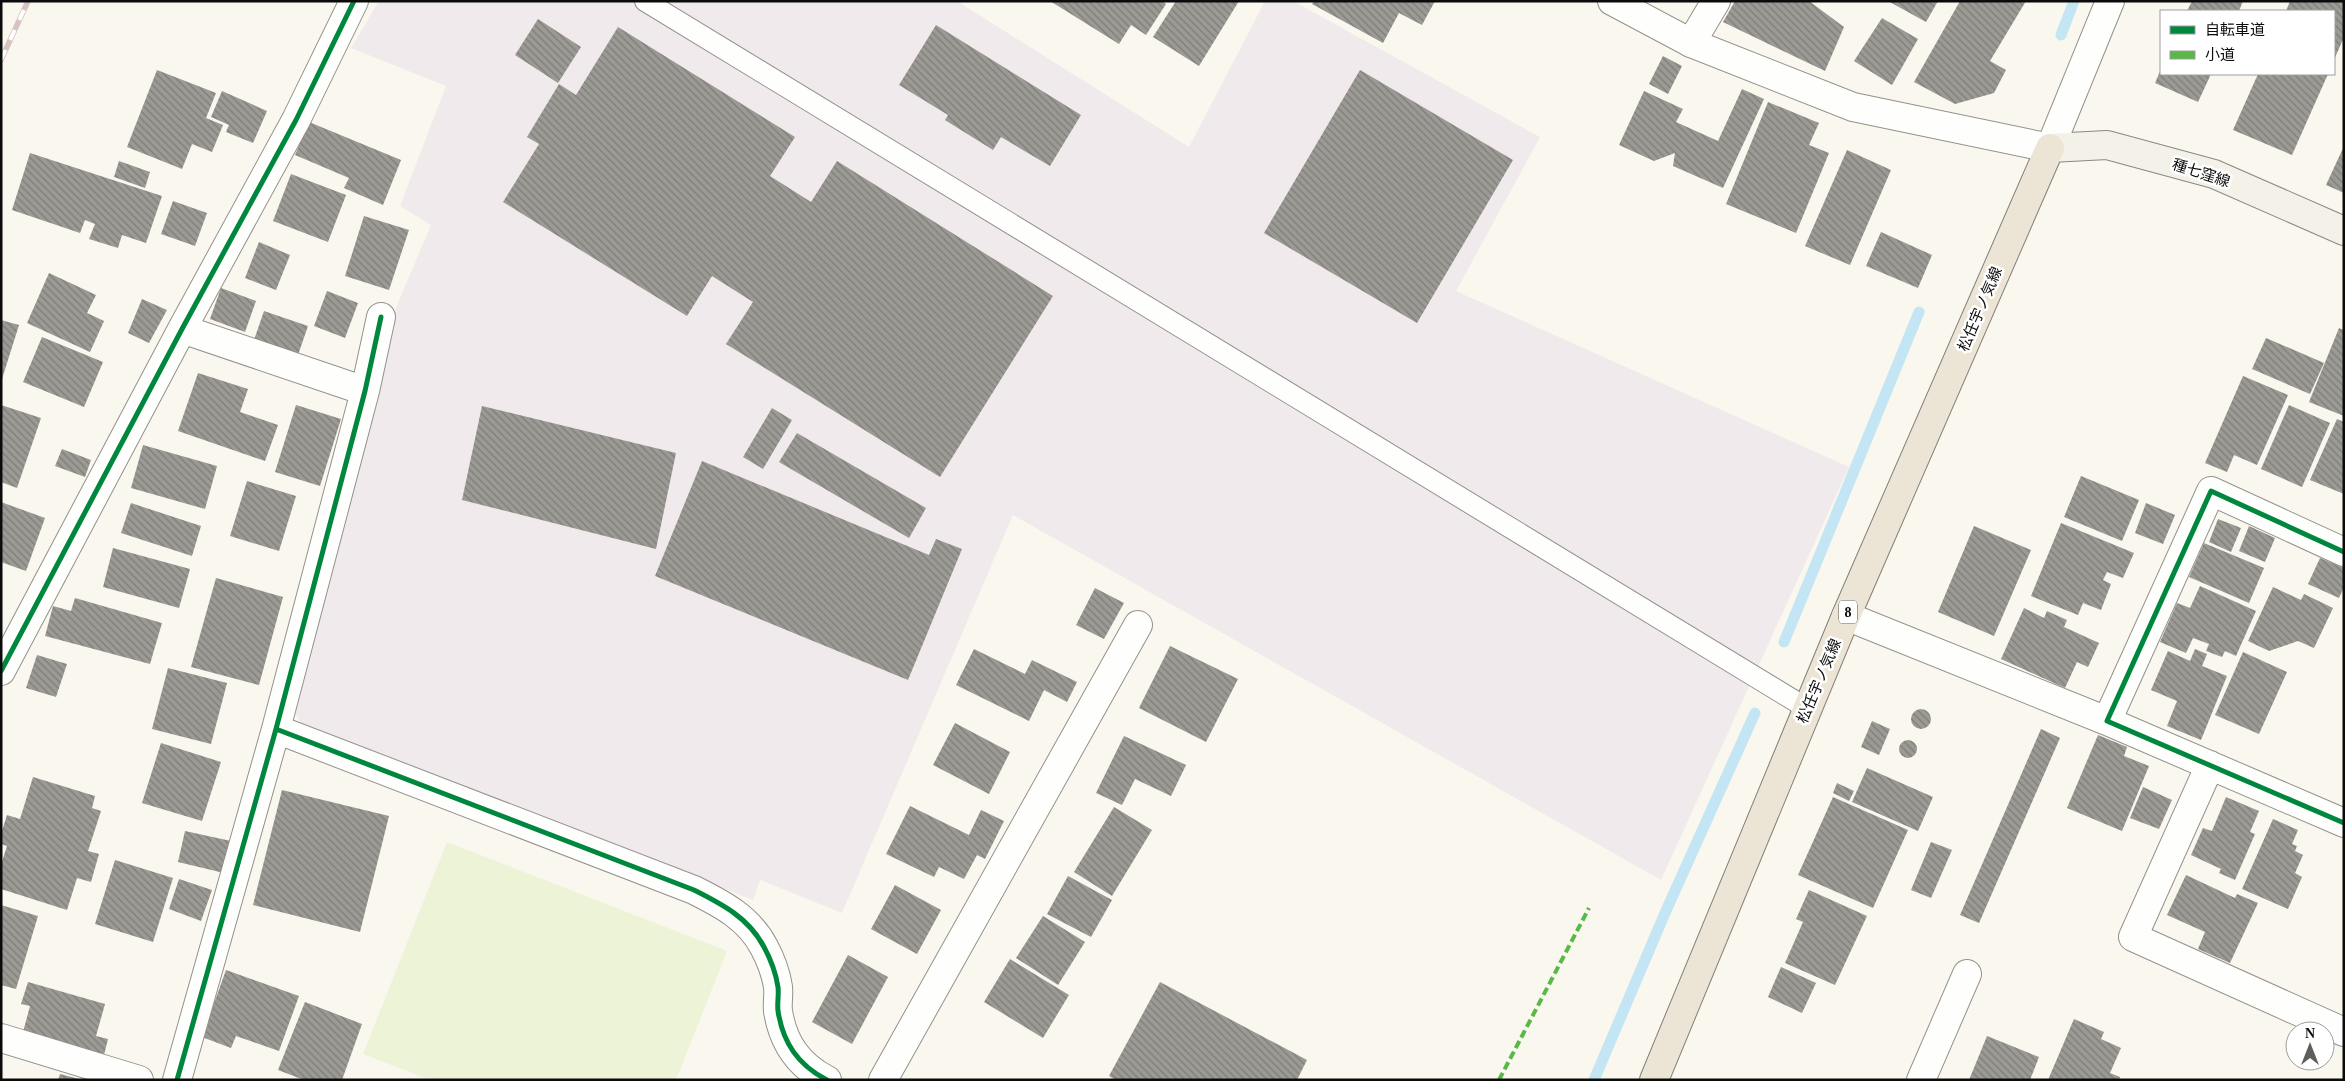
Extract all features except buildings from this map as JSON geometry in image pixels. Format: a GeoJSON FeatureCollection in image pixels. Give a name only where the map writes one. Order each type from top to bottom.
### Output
{"type":"FeatureCollection","features":[{"type":"Feature","properties":{"kind":"main road","name":"種七窪線"},"geometry":{"type":"LineString","coordinates":[[2050,148],[2106,145],[2214,174],[2344,231]]}},
{"type":"Feature","properties":{"kind":"main road","name":"松任宇ノ気線"},"geometry":{"type":"LineString","coordinates":[[1654,1080],[1846,616],[2050,148]]}},
{"type":"Feature","properties":{"kind":"street"},"geometry":{"type":"LineString","coordinates":[[1,672],[182,329],[296,120],[354,1]]}},
{"type":"Feature","properties":{"kind":"street"},"geometry":{"type":"LineString","coordinates":[[1612,1],[1691,43],[1853,107],[2050,148],[2110,1]]}},
{"type":"Feature","properties":{"kind":"street"},"geometry":{"type":"LineString","coordinates":[[1691,43],[1716,1]]}},
{"type":"Feature","properties":{"kind":"street"},"geometry":{"type":"LineString","coordinates":[[176,1080],[276,729],[366,391],[382,317]]}},
{"type":"Feature","properties":{"kind":"street"},"geometry":{"type":"LineString","coordinates":[[182,329],[366,391]]}},
{"type":"Feature","properties":{"kind":"street"},"geometry":{"type":"LineString","coordinates":[[2107,721],[2211,491],[2344,552]]}},
{"type":"Feature","properties":{"kind":"street"},"geometry":{"type":"LineString","coordinates":[[1846,616],[2107,721],[2344,823]]}},
{"type":"Feature","properties":{"kind":"street"},"geometry":{"type":"LineString","coordinates":[[883,1080],[1138,624]]}},
{"type":"Feature","properties":{"kind":"street"},"geometry":{"type":"LineString","coordinates":[[276,729],[694,890],[725,905],[748,924],[764,946],[772,964],[778,988],[778,1010],[784,1033],[793,1052],[810,1071],[827,1080]]}},
{"type":"Feature","properties":{"kind":"street"},"geometry":{"type":"LineString","coordinates":[[2210,765],[2133,937],[2344,1032]]}},
{"type":"Feature","properties":{"kind":"street"},"geometry":{"type":"LineString","coordinates":[[1922,1080],[1967,974]]}},
{"type":"Feature","properties":{"kind":"street"},"geometry":{"type":"LineString","coordinates":[[1,1038],[139,1080]]}},
{"type":"Feature","properties":{"kind":"lane"},"geometry":{"type":"LineString","coordinates":[[645,1],[1808,709]]}},
{"type":"Feature","properties":{"kind":"shaded area"},"geometry":{"type":"Polygon","coordinates":[[[379,1],[957,1],[1189,147],[1265,1],[1293,1],[1540,137],[1456,291],[1849,467],[1661,880],[1013,515],[842,913],[760,880],[753,900],[301,723],[294,711],[294,695],[397,305],[431,225],[400,206],[446,86],[351,48],[379,1]]]}},
{"type":"Feature","properties":{"kind":"green space"},"geometry":{"type":"Polygon","coordinates":[[[447,842],[727,951],[676,1080],[430,1080],[363,1054],[447,842]]]}},
{"type":"Feature","properties":{"kind":"waterway"},"geometry":{"type":"LineString","coordinates":[[2061,35],[2074,1]]}},
{"type":"Feature","properties":{"kind":"waterway"},"geometry":{"type":"LineString","coordinates":[[1784,642],[1919,312]]}},
{"type":"Feature","properties":{"kind":"waterway"},"geometry":{"type":"LineString","coordinates":[[1594,1080],[1665,913],[1755,713]]}},
{"type":"Feature","properties":{"kind":"railway"},"geometry":{"type":"LineString","coordinates":[[1,60],[28,1]]}},
{"type":"Feature","properties":{"kind":"marked path"},"geometry":{"type":"LineString","coordinates":[[1499,1080],[1589,908]]}},
{"type":"Feature","properties":{"kind":"cycle path"},"geometry":{"type":"LineString","coordinates":[[1,671],[182,329],[296,120],[354,1]]}},
{"type":"Feature","properties":{"kind":"cycle path"},"geometry":{"type":"LineString","coordinates":[[177,1080],[276,729],[365,391],[381,317]]}},
{"type":"Feature","properties":{"kind":"cycle path"},"geometry":{"type":"LineString","coordinates":[[2344,552],[2211,491],[2107,721],[2344,823]]}},
{"type":"Feature","properties":{"kind":"cycle path"},"geometry":{"type":"LineString","coordinates":[[276,729],[694,890],[734,913],[751,928],[769,957],[778,987],[780,1023],[788,1043],[800,1060],[827,1080]]}}]}
